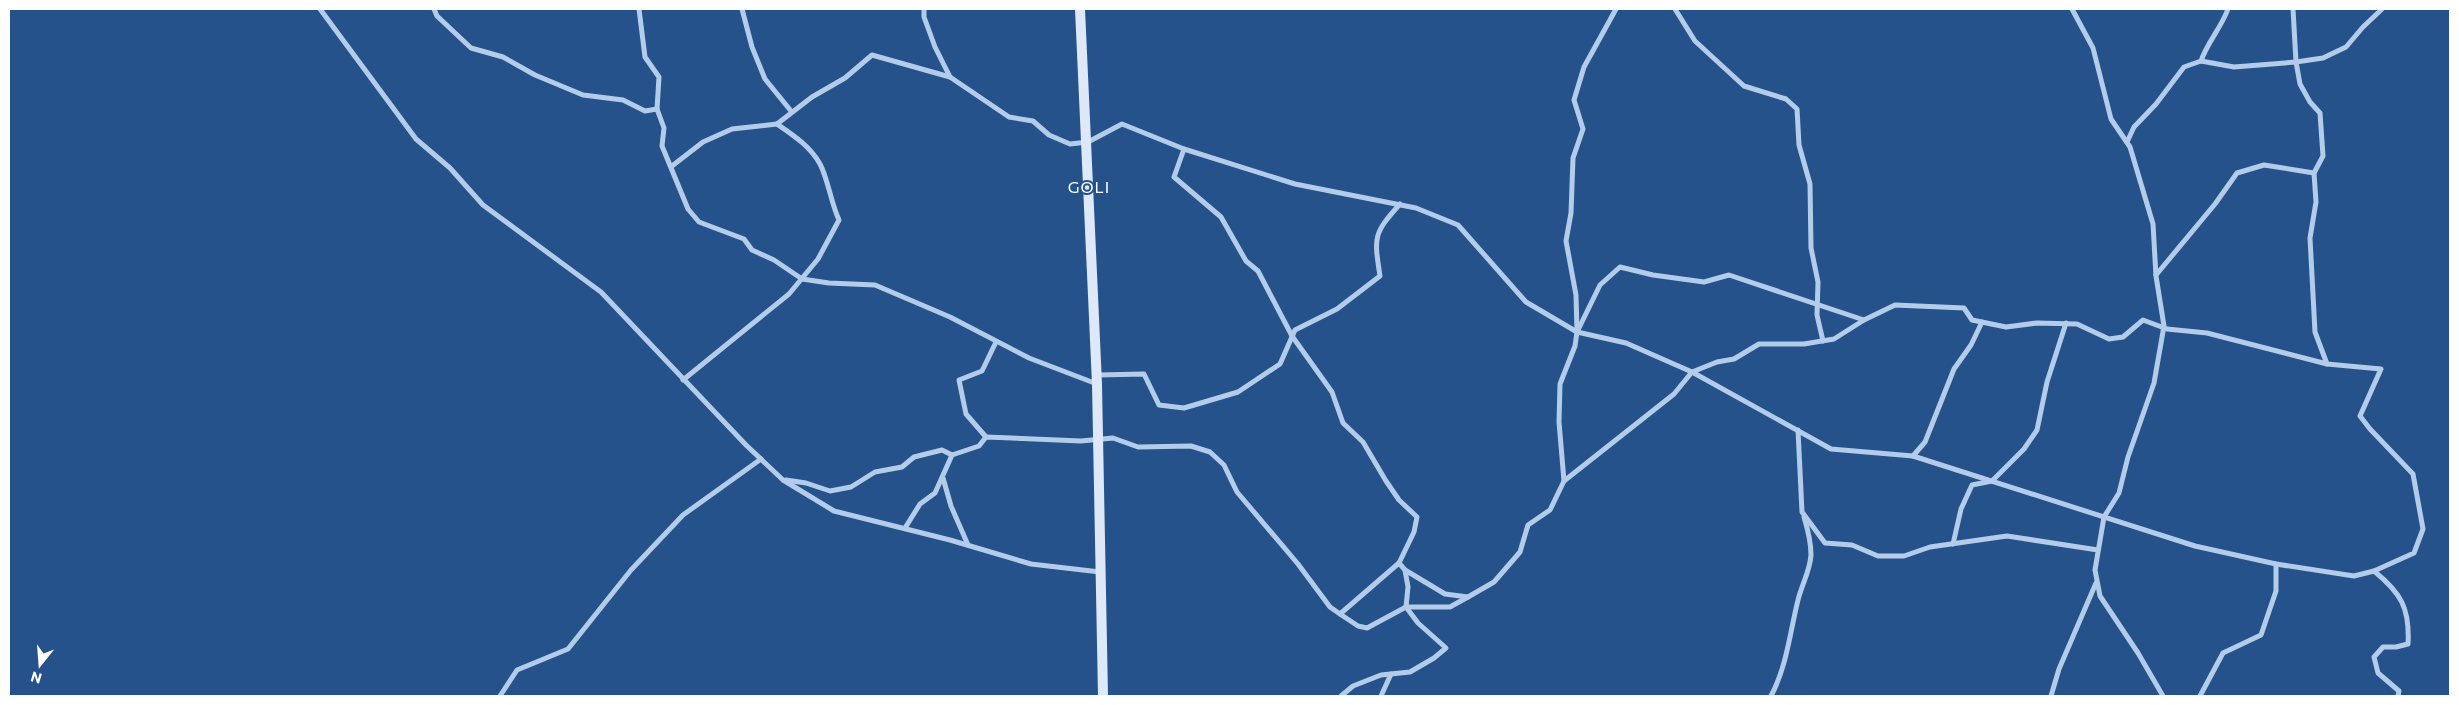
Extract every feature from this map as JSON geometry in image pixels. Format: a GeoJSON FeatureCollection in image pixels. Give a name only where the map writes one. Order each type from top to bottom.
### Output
{"type":"FeatureCollection","features":[{"type":"Feature","properties":{"kind":"main road"},"geometry":{"type":"LineString","coordinates":[[1080,9],[1088,142],[1097,379],[1103,696]]}},
{"type":"Feature","properties":{"kind":"street"},"geometry":{"type":"LineString","coordinates":[[320,9],[416,139],[450,168],[483,205],[601,292],[683,380],[783,480],[834,511],[905,528],[1031,564],[1100,572]]}},
{"type":"Feature","properties":{"kind":"street"},"geometry":{"type":"LineString","coordinates":[[434,9],[437,16],[471,48],[503,57],[535,75],[582,95],[623,100],[645,111],[657,109]]}},
{"type":"Feature","properties":{"kind":"street"},"geometry":{"type":"LineString","coordinates":[[639,9],[645,57],[659,78],[657,109],[664,128],[662,146],[672,166],[688,209],[699,222],[744,239],[752,250],[774,260],[802,279],[829,283],[875,285],[950,317],[1029,358],[1097,379],[1144,374],[1159,405],[1184,408],[1238,392],[1280,364],[1295,330],[1337,309],[1380,276],[1375,242],[1385,222],[1400,204]]}},
{"type":"Feature","properties":{"kind":"street"},"geometry":{"type":"LineString","coordinates":[[742,9],[752,47],[765,79],[791,111]]}},
{"type":"Feature","properties":{"kind":"street"},"geometry":{"type":"LineString","coordinates":[[924,9],[924,17],[935,48],[950,77]]}},
{"type":"Feature","properties":{"kind":"street"},"geometry":{"type":"LineString","coordinates":[[1564,481],[1559,422],[1560,384],[1575,346],[1577,332],[1576,294],[1566,241],[1571,213],[1573,158],[1583,129],[1574,100],[1584,67],[1616,9]]}},
{"type":"Feature","properties":{"kind":"street"},"geometry":{"type":"LineString","coordinates":[[1675,9],[1696,41],[1744,86],[1786,99],[1798,109],[1799,146],[1810,184],[1811,248],[1818,282],[1817,315],[1823,341]]}},
{"type":"Feature","properties":{"kind":"street"},"geometry":{"type":"LineString","coordinates":[[2072,9],[2093,48],[2111,119],[2127,142],[2144,189],[2153,224],[2156,276],[2164,326],[2152,391],[2128,457],[2118,493],[2104,517],[2095,570],[2100,596],[2138,653],[2163,696]]}},
{"type":"Feature","properties":{"kind":"street"},"geometry":{"type":"LineString","coordinates":[[2201,61],[2205,49],[2223,22],[2228,9]]}},
{"type":"Feature","properties":{"kind":"street"},"geometry":{"type":"LineString","coordinates":[[2293,9],[2296,62],[2300,84],[2310,102],[2320,113],[2323,156],[2314,173],[2316,202],[2310,238],[2315,332],[2328,364]]}},
{"type":"Feature","properties":{"kind":"street"},"geometry":{"type":"LineString","coordinates":[[2127,142],[2134,127],[2156,104],[2184,66],[2201,61],[2234,67],[2323,58],[2346,47],[2363,26],[2382,9]]}},
{"type":"Feature","properties":{"kind":"street"},"geometry":{"type":"LineString","coordinates":[[672,166],[703,142],[732,129],[777,124],[791,111],[846,78],[872,55],[950,77],[1010,117],[1033,121],[1049,135],[1070,144],[1088,142],[1122,124],[1184,148],[1295,184],[1416,208],[1458,225],[1526,302],[1577,332],[1626,343],[1692,372],[1831,448],[1913,456],[2195,546],[2276,564],[2354,576],[2374,571],[2414,553],[2423,529],[2413,474],[2360,416],[2381,370],[2328,364],[2207,333],[2167,329],[2164,326],[2143,320],[2123,337],[2109,339],[2077,324],[2037,323],[2006,327],[1972,320],[1964,308],[1895,305],[1864,320],[1834,339],[1804,344],[1759,344],[1734,359],[1717,362],[1692,372],[1674,394],[1564,481],[1550,510],[1528,525],[1520,552],[1494,582],[1450,607],[1406,607],[1368,628],[1358,626],[1330,607],[1298,564],[1237,492],[1224,465],[1210,452],[1192,446],[1138,447],[1114,438],[1098,440],[1017,440],[986,437],[966,414],[959,380],[982,371],[996,342]]}},
{"type":"Feature","properties":{"kind":"street"},"geometry":{"type":"LineString","coordinates":[[683,380],[789,294],[818,259],[838,220],[820,164],[804,143],[777,124]]}},
{"type":"Feature","properties":{"kind":"street"},"geometry":{"type":"LineString","coordinates":[[1184,148],[1174,177],[1221,217],[1246,261],[1258,271],[1292,336],[1332,392],[1343,423],[1363,442],[1390,487],[1417,517],[1414,532],[1399,562],[1340,614]]}},
{"type":"Feature","properties":{"kind":"street"},"geometry":{"type":"LineString","coordinates":[[2156,276],[2215,204],[2237,173],[2264,165],[2314,173]]}},
{"type":"Feature","properties":{"kind":"street"},"geometry":{"type":"LineString","coordinates":[[1577,332],[1600,285],[1620,267],[1653,275],[1704,282],[1730,276],[1864,320]]}},
{"type":"Feature","properties":{"kind":"street"},"geometry":{"type":"LineString","coordinates":[[1913,456],[1925,442],[1954,369],[1971,345],[1982,322]]}},
{"type":"Feature","properties":{"kind":"street"},"geometry":{"type":"LineString","coordinates":[[1954,544],[1961,508],[1972,485],[1992,481],[2024,449],[2037,430],[2042,414],[2047,382],[2066,323]]}},
{"type":"Feature","properties":{"kind":"street"},"geometry":{"type":"LineString","coordinates":[[1771,696],[1788,650],[1799,598],[1811,556],[1810,536],[1802,512],[1798,430]]}},
{"type":"Feature","properties":{"kind":"street"},"geometry":{"type":"LineString","coordinates":[[783,480],[806,483],[830,491],[851,487],[875,472],[902,467],[914,457],[942,450],[952,455],[978,446],[986,437]]}},
{"type":"Feature","properties":{"kind":"street"},"geometry":{"type":"LineString","coordinates":[[905,528],[920,504],[935,493],[952,455]]}},
{"type":"Feature","properties":{"kind":"street"},"geometry":{"type":"LineString","coordinates":[[500,696],[517,670],[568,649],[631,570],[682,515],[761,459]]}},
{"type":"Feature","properties":{"kind":"street"},"geometry":{"type":"LineString","coordinates":[[943,477],[951,506],[968,545]]}},
{"type":"Feature","properties":{"kind":"street"},"geometry":{"type":"LineString","coordinates":[[1802,512],[1825,543],[1852,545],[1878,556],[1904,556],[1930,547],[2008,536],[2098,550]]}},
{"type":"Feature","properties":{"kind":"street"},"geometry":{"type":"LineString","coordinates":[[1399,562],[1405,570],[1445,594],[1468,597]]}},
{"type":"Feature","properties":{"kind":"street"},"geometry":{"type":"LineString","coordinates":[[2200,696],[2223,653],[2261,635],[2276,591],[2276,564]]}},
{"type":"Feature","properties":{"kind":"street"},"geometry":{"type":"LineString","coordinates":[[1341,696],[1353,686],[1381,675],[1410,672],[1434,658],[1446,648],[1418,623],[1406,607],[1408,587],[1405,570]]}},
{"type":"Feature","properties":{"kind":"street"},"geometry":{"type":"LineString","coordinates":[[2374,571],[2395,588],[2409,622],[2408,644],[2396,647],[2383,647],[2374,657],[2378,673],[2399,691],[2398,696]]}},
{"type":"Feature","properties":{"kind":"street"},"geometry":{"type":"LineString","coordinates":[[2051,696],[2060,669],[2097,582]]}},
{"type":"Feature","properties":{"kind":"street"},"geometry":{"type":"LineString","coordinates":[[1381,696],[1390,674]]}},
{"type":"Feature","properties":{"kind":"district","name":"GOLI"},"geometry":{"type":"Point","coordinates":[1089,186]}}]}
